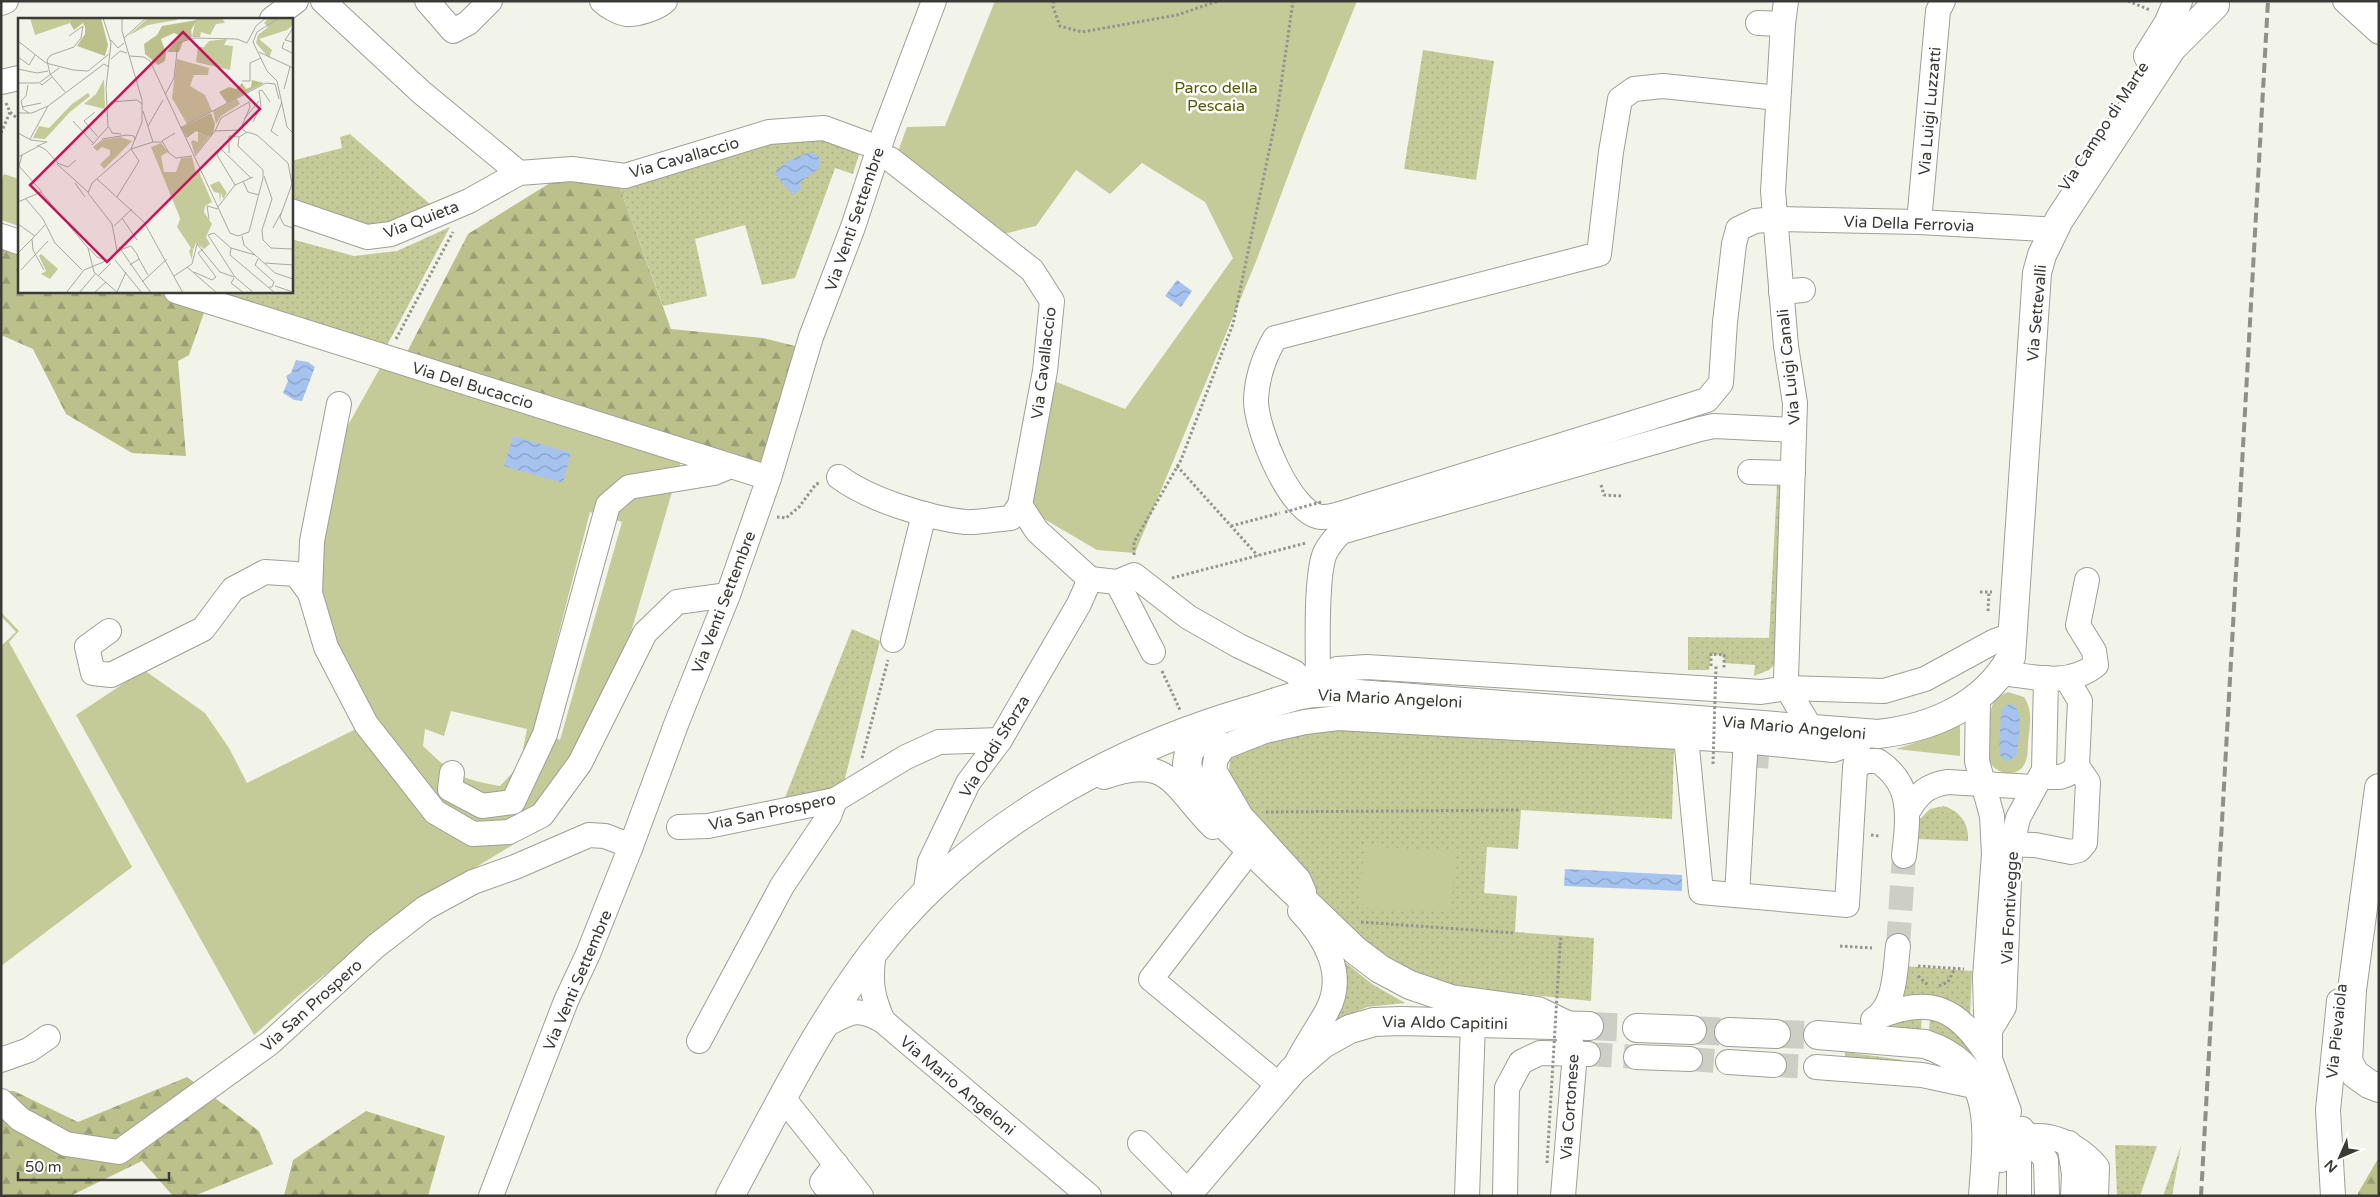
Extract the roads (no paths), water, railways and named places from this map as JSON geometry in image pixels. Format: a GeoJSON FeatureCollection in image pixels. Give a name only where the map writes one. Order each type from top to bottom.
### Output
{"type":"FeatureCollection","features":[{"type":"Feature","properties":{"kind":"main road"},"geometry":{"type":"LineString","coordinates":[[2368,1],[2379,7]]}},
{"type":"Feature","properties":{"kind":"main road","name":"Via Settevalli"},"geometry":{"type":"LineString","coordinates":[[1978,699],[2002,673],[2011,657],[2037,273],[2042,242],[2060,220],[2172,48],[2215,5]]}},
{"type":"Feature","properties":{"kind":"main road","name":"Via Campo di Marte"},"geometry":{"type":"LineString","coordinates":[[2042,242],[2052,205],[2168,24],[2167,7]]}},
{"type":"Feature","properties":{"kind":"main road","name":"Via Mario Angeloni"},"geometry":{"type":"LineString","coordinates":[[730,1196],[824,1026],[874,951],[925,895],[985,842],[1069,786],[1106,766],[1188,730],[1316,688],[1396,709],[1810,727],[1852,737],[1919,727],[1952,713],[1978,699]]}},
{"type":"Feature","properties":{"kind":"main road"},"geometry":{"type":"LineString","coordinates":[[1221,719],[1201,737],[1189,752],[1187,764],[1190,777],[1230,830],[1356,951],[1380,969],[1410,985],[1450,999],[1538,1011],[1571,1025]]}},
{"type":"Feature","properties":{"kind":"main road"},"geometry":{"type":"LineString","coordinates":[[2359,942],[2379,788]]}},
{"type":"Feature","properties":{"kind":"main road","name":"Via Pievaiola"},"geometry":{"type":"LineString","coordinates":[[2359,942],[2352,990],[2348,1061],[2355,1074],[2369,1084],[2379,1088]]}},
{"type":"Feature","properties":{"kind":"main road","name":"Via Aldo Capitini"},"geometry":{"type":"LineString","coordinates":[[1186,1195],[1286,1078],[1322,1044],[1350,1029],[1374,1022],[1473,1022],[1571,1025]]}},
{"type":"Feature","properties":{"kind":"main road"},"geometry":{"type":"LineString","coordinates":[[1637,1028],[1692,1030]]}},
{"type":"Feature","properties":{"kind":"main road"},"geometry":{"type":"LineString","coordinates":[[1729,1032],[1776,1034]]}},
{"type":"Feature","properties":{"kind":"main road"},"geometry":{"type":"LineString","coordinates":[[1826,1036],[1925,1044],[1940,1049],[1963,1066],[1978,1087],[1985,1105],[1992,1158],[1992,1196]]}},
{"type":"Feature","properties":{"kind":"main road"},"geometry":{"type":"LineString","coordinates":[[1983,1196],[1992,1158]]}},
{"type":"Feature","properties":{"kind":"street"},"geometry":{"type":"LineString","coordinates":[[1,3],[6,1]]}},
{"type":"Feature","properties":{"kind":"street"},"geometry":{"type":"LineString","coordinates":[[273,18],[296,1]]}},
{"type":"Feature","properties":{"kind":"street"},"geometry":{"type":"LineString","coordinates":[[428,1],[453,31],[468,24],[490,1]]}},
{"type":"Feature","properties":{"kind":"street"},"geometry":{"type":"LineString","coordinates":[[602,1],[608,6],[628,14],[660,6],[665,1]]}},
{"type":"Feature","properties":{"kind":"street","name":"Via Venti Settembre"},"geometry":{"type":"LineString","coordinates":[[491,1196],[566,1001],[588,954],[631,846],[728,595],[769,478],[812,337],[853,227],[884,133],[934,1]]}},
{"type":"Feature","properties":{"kind":"street","name":"Via Luigi Canali"},"geometry":{"type":"LineString","coordinates":[[1786,1],[1773,191],[1775,218],[1792,291],[1795,403],[1787,688]]}},
{"type":"Feature","properties":{"kind":"street","name":"Via Luigi Luzzatti"},"geometry":{"type":"LineString","coordinates":[[1919,222],[1938,11],[1942,1]]}},
{"type":"Feature","properties":{"kind":"street"},"geometry":{"type":"LineString","coordinates":[[2345,1],[2379,32]]}},
{"type":"Feature","properties":{"kind":"street"},"geometry":{"type":"LineString","coordinates":[[323,2],[421,92],[519,174]]}},
{"type":"Feature","properties":{"kind":"street"},"geometry":{"type":"LineString","coordinates":[[1758,23],[1783,24]]}},
{"type":"Feature","properties":{"kind":"street"},"geometry":{"type":"LineString","coordinates":[[1,82],[18,78]]}},
{"type":"Feature","properties":{"kind":"street","name":"Via Della Ferrovia"},"geometry":{"type":"LineString","coordinates":[[1778,98],[1663,86],[1634,89],[1620,99],[1611,152],[1599,254],[1275,338],[1265,354],[1258,381],[1256,401],[1274,463],[1292,496],[1307,512],[1322,518],[1707,400],[1721,383],[1724,322],[1734,244],[1738,229],[1755,221],[1775,218],[1919,222],[2042,242]]}},
{"type":"Feature","properties":{"kind":"street","name":"Via Cavallaccio"},"geometry":{"type":"LineString","coordinates":[[519,174],[572,169],[625,176],[769,132],[824,128],[865,143]]}},
{"type":"Feature","properties":{"kind":"street","name":"Via Cavallaccio"},"geometry":{"type":"LineString","coordinates":[[890,159],[1032,270],[1052,301],[1045,372],[1015,512]]}},
{"type":"Feature","properties":{"kind":"street","name":"Via Quieta"},"geometry":{"type":"LineString","coordinates":[[292,211],[367,238],[391,234],[469,201],[519,174]]}},
{"type":"Feature","properties":{"kind":"street"},"geometry":{"type":"LineString","coordinates":[[1,236],[18,242]]}},
{"type":"Feature","properties":{"kind":"street","name":"Via Del Bucaccio"},"geometry":{"type":"LineString","coordinates":[[179,292],[769,478]]}},
{"type":"Feature","properties":{"kind":"street"},"geometry":{"type":"LineString","coordinates":[[339,404],[313,530],[310,593],[326,647],[366,724],[435,812],[473,834],[509,832],[542,815],[580,763],[646,633],[677,602],[728,595]]}},
{"type":"Feature","properties":{"kind":"street"},"geometry":{"type":"LineString","coordinates":[[1316,688],[1320,585],[1324,554],[1341,532],[1700,429],[1714,426],[1794,430]]}},
{"type":"Feature","properties":{"kind":"street"},"geometry":{"type":"LineString","coordinates":[[452,773],[450,789],[482,806],[513,802],[545,734],[608,504],[629,487],[714,473],[731,466]]}},
{"type":"Feature","properties":{"kind":"street"},"geometry":{"type":"LineString","coordinates":[[1750,472],[1793,473]]}},
{"type":"Feature","properties":{"kind":"street"},"geometry":{"type":"LineString","coordinates":[[839,477],[854,489],[924,514],[966,522],[1015,512],[1090,579],[1132,581],[1188,617],[1238,646],[1294,672],[1316,688]]}},
{"type":"Feature","properties":{"kind":"street"},"geometry":{"type":"LineString","coordinates":[[893,640],[924,514]]}},
{"type":"Feature","properties":{"kind":"street"},"geometry":{"type":"LineString","coordinates":[[109,630],[88,647],[93,673],[112,675],[203,629],[233,589],[264,572],[296,574],[310,593]]}},
{"type":"Feature","properties":{"kind":"street","name":"Via Oddi Sforza"},"geometry":{"type":"LineString","coordinates":[[925,895],[930,862],[968,783],[1000,740],[1079,604],[1090,579]]}},
{"type":"Feature","properties":{"kind":"street"},"geometry":{"type":"LineString","coordinates":[[2002,673],[2057,679],[2084,674],[2096,665],[2094,652],[2078,625],[2087,580]]}},
{"type":"Feature","properties":{"kind":"street"},"geometry":{"type":"LineString","coordinates":[[1132,581],[1153,652]]}},
{"type":"Feature","properties":{"kind":"street"},"geometry":{"type":"LineString","coordinates":[[1316,688],[1337,669],[1367,667],[1761,692],[1787,688],[1884,690],[1912,684],[1947,668],[1993,642],[2014,634]]}},
{"type":"Feature","properties":{"kind":"street"},"geometry":{"type":"LineString","coordinates":[[1907,814],[1915,799],[1924,788],[1931,786],[1948,782],[1982,785],[2037,782],[2071,774],[2077,766],[2080,701],[2057,679]]}},
{"type":"Feature","properties":{"kind":"street","name":"Via Fontivegge"},"geometry":{"type":"LineString","coordinates":[[1992,1158],[2006,1133],[2009,1111],[1990,1060],[1990,1030],[1986,1014],[1987,965],[2003,844],[2044,770],[2057,679]]}},
{"type":"Feature","properties":{"kind":"street"},"geometry":{"type":"LineString","coordinates":[[1787,688],[1810,727]]}},
{"type":"Feature","properties":{"kind":"street","name":"Via Fontivegge"},"geometry":{"type":"LineString","coordinates":[[1978,699],[1976,761],[1992,816],[2003,844],[2004,1008],[1990,1030]]}},
{"type":"Feature","properties":{"kind":"street"},"geometry":{"type":"LineString","coordinates":[[1310,905],[1299,880],[1237,809],[1214,770],[1216,758],[1224,747],[1265,731],[1305,722],[1396,709],[1833,750],[1852,737]]}},
{"type":"Feature","properties":{"kind":"street"},"geometry":{"type":"LineString","coordinates":[[1878,761],[1891,744],[1919,727]]}},
{"type":"Feature","properties":{"kind":"street"},"geometry":{"type":"LineString","coordinates":[[1686,737],[1701,892],[1847,905],[1855,768],[1852,737]]}},
{"type":"Feature","properties":{"kind":"street"},"geometry":{"type":"LineString","coordinates":[[1775,757],[1826,760],[1836,757],[1852,737]]}},
{"type":"Feature","properties":{"kind":"street","name":"Via San Prospero"},"geometry":{"type":"LineString","coordinates":[[679,827],[708,826],[835,800],[906,757],[939,742],[1000,740]]}},
{"type":"Feature","properties":{"kind":"street"},"geometry":{"type":"LineString","coordinates":[[1737,895],[1745,755]]}},
{"type":"Feature","properties":{"kind":"street"},"geometry":{"type":"LineString","coordinates":[[1855,768],[1864,761],[1878,761],[1898,777],[1904,790],[1907,814],[1904,856]]}},
{"type":"Feature","properties":{"kind":"street"},"geometry":{"type":"LineString","coordinates":[[2003,844],[2035,845],[2070,852],[2079,850],[2084,843],[2088,782],[2077,766]]}},
{"type":"Feature","properties":{"kind":"street"},"geometry":{"type":"LineString","coordinates":[[1069,786],[1098,780],[1120,771],[1150,768],[1180,788],[1207,821],[1303,914],[1323,939],[1333,962],[1334,990],[1328,1010],[1286,1078],[1151,979],[1244,858]]}},
{"type":"Feature","properties":{"kind":"street"},"geometry":{"type":"LineString","coordinates":[[699,1041],[782,886],[829,816],[835,800]]}},
{"type":"Feature","properties":{"kind":"street","name":"Via San Prospero"},"geometry":{"type":"LineString","coordinates":[[1,1101],[20,1118],[66,1144],[119,1152],[270,1043],[376,946],[425,908],[473,882],[515,867],[589,835],[604,836],[631,846]]}},
{"type":"Feature","properties":{"kind":"street","name":"Via Pievaiola"},"geometry":{"type":"LineString","coordinates":[[2333,1196],[2328,1110],[2342,976],[2359,942]]}},
{"type":"Feature","properties":{"kind":"street"},"geometry":{"type":"LineString","coordinates":[[1876,1018],[1885,1009],[1895,972],[1898,946]]}},
{"type":"Feature","properties":{"kind":"street","name":"Via Mario Angeloni"},"geometry":{"type":"LineString","coordinates":[[874,951],[870,981],[873,999],[883,1021],[1089,1196]]}},
{"type":"Feature","properties":{"kind":"street"},"geometry":{"type":"LineString","coordinates":[[1826,1036],[1862,1027],[1876,1018],[1905,1007],[1939,1010],[1956,1016],[1972,1031],[1990,1060]]}},
{"type":"Feature","properties":{"kind":"street"},"geometry":{"type":"LineString","coordinates":[[824,1026],[852,1012],[866,1012],[883,1021]]}},
{"type":"Feature","properties":{"kind":"street"},"geometry":{"type":"LineString","coordinates":[[1466,1196],[1473,1022]]}},
{"type":"Feature","properties":{"kind":"street","name":"Via Cortonese"},"geometry":{"type":"LineString","coordinates":[[1563,1196],[1581,1054],[1565,1032],[1571,1025]]}},
{"type":"Feature","properties":{"kind":"street"},"geometry":{"type":"LineString","coordinates":[[1,1060],[29,1050],[48,1037]]}},
{"type":"Feature","properties":{"kind":"street"},"geometry":{"type":"LineString","coordinates":[[1505,1196],[1507,1088],[1521,1062],[1540,1053],[1581,1054]]}},
{"type":"Feature","properties":{"kind":"street"},"geometry":{"type":"LineString","coordinates":[[1636,1057],[1690,1059]]}},
{"type":"Feature","properties":{"kind":"street"},"geometry":{"type":"LineString","coordinates":[[1728,1062],[1774,1065]]}},
{"type":"Feature","properties":{"kind":"street"},"geometry":{"type":"LineString","coordinates":[[1816,1067],[1922,1075],[1978,1087]]}},
{"type":"Feature","properties":{"kind":"street"},"geometry":{"type":"LineString","coordinates":[[783,1098],[861,1196]]}},
{"type":"Feature","properties":{"kind":"street"},"geometry":{"type":"LineString","coordinates":[[2009,1111],[2046,1160],[2047,1196]]}},
{"type":"Feature","properties":{"kind":"street"},"geometry":{"type":"LineString","coordinates":[[2018,1196],[2019,1160],[2028,1136]]}},
{"type":"Feature","properties":{"kind":"street"},"geometry":{"type":"LineString","coordinates":[[1992,1158],[2015,1141],[2028,1136],[2048,1137],[2069,1143],[2088,1156],[2097,1167],[2096,1196]]}},
{"type":"Feature","properties":{"kind":"street"},"geometry":{"type":"LineString","coordinates":[[1140,1143],[1186,1195]]}},
{"type":"Feature","properties":{"kind":"street"},"geometry":{"type":"LineString","coordinates":[[2069,1143],[2074,1174],[2073,1196]]}},
{"type":"Feature","properties":{"kind":"street"},"geometry":{"type":"LineString","coordinates":[[833,1196],[822,1182],[836,1164]]}},
{"type":"Feature","properties":{"kind":"water"},"geometry":{"type":"Polygon","coordinates":[[[807,153],[814,153],[819,157],[820,168],[800,182],[801,189],[793,195],[774,173],[786,162],[807,153]]]}},
{"type":"Feature","properties":{"kind":"water"},"geometry":{"type":"Polygon","coordinates":[[[1177,280],[1192,291],[1181,307],[1165,296],[1177,280]]]}},
{"type":"Feature","properties":{"kind":"water"},"geometry":{"type":"Polygon","coordinates":[[[296,360],[308,362],[315,367],[302,401],[294,400],[283,393],[288,381],[286,376],[291,373],[296,360]]]}},
{"type":"Feature","properties":{"kind":"water"},"geometry":{"type":"Polygon","coordinates":[[[513,436],[571,453],[563,483],[504,466],[513,436]]]}},
{"type":"Feature","properties":{"kind":"water"},"geometry":{"type":"Polygon","coordinates":[[[2012,704],[2019,714],[2019,735],[2017,755],[2007,762],[1999,754],[2001,710],[2006,705],[2012,704]]]}},
{"type":"Feature","properties":{"kind":"water"},"geometry":{"type":"Polygon","coordinates":[[[1565,869],[1682,875],[1682,891],[1564,886],[1565,869]]]}},
{"type":"Feature","properties":{"kind":"tunnel"},"geometry":{"type":"LineString","coordinates":[[1745,755],[1775,757]]}},
{"type":"Feature","properties":{"kind":"tunnel"},"geometry":{"type":"LineString","coordinates":[[1898,946],[1904,856]]}},
{"type":"Feature","properties":{"kind":"tunnel"},"geometry":{"type":"LineString","coordinates":[[1589,1026],[1637,1028]]}},
{"type":"Feature","properties":{"kind":"tunnel"},"geometry":{"type":"LineString","coordinates":[[1692,1030],[1729,1032]]}},
{"type":"Feature","properties":{"kind":"tunnel"},"geometry":{"type":"LineString","coordinates":[[1776,1034],[1818,1035]]}},
{"type":"Feature","properties":{"kind":"tunnel"},"geometry":{"type":"LineString","coordinates":[[1588,1054],[1636,1057]]}},
{"type":"Feature","properties":{"kind":"tunnel"},"geometry":{"type":"LineString","coordinates":[[1690,1059],[1728,1062]]}},
{"type":"Feature","properties":{"kind":"tunnel"},"geometry":{"type":"LineString","coordinates":[[1774,1065],[1816,1067]]}},
{"type":"Feature","properties":{"kind":"railway"},"geometry":{"type":"LineString","coordinates":[[2201,1196],[2268,1]]}},
{"type":"Feature","properties":{"kind":"park label","name":"Parco della Pescaia"},"geometry":{"type":"Point","coordinates":[1216,96]}}]}
